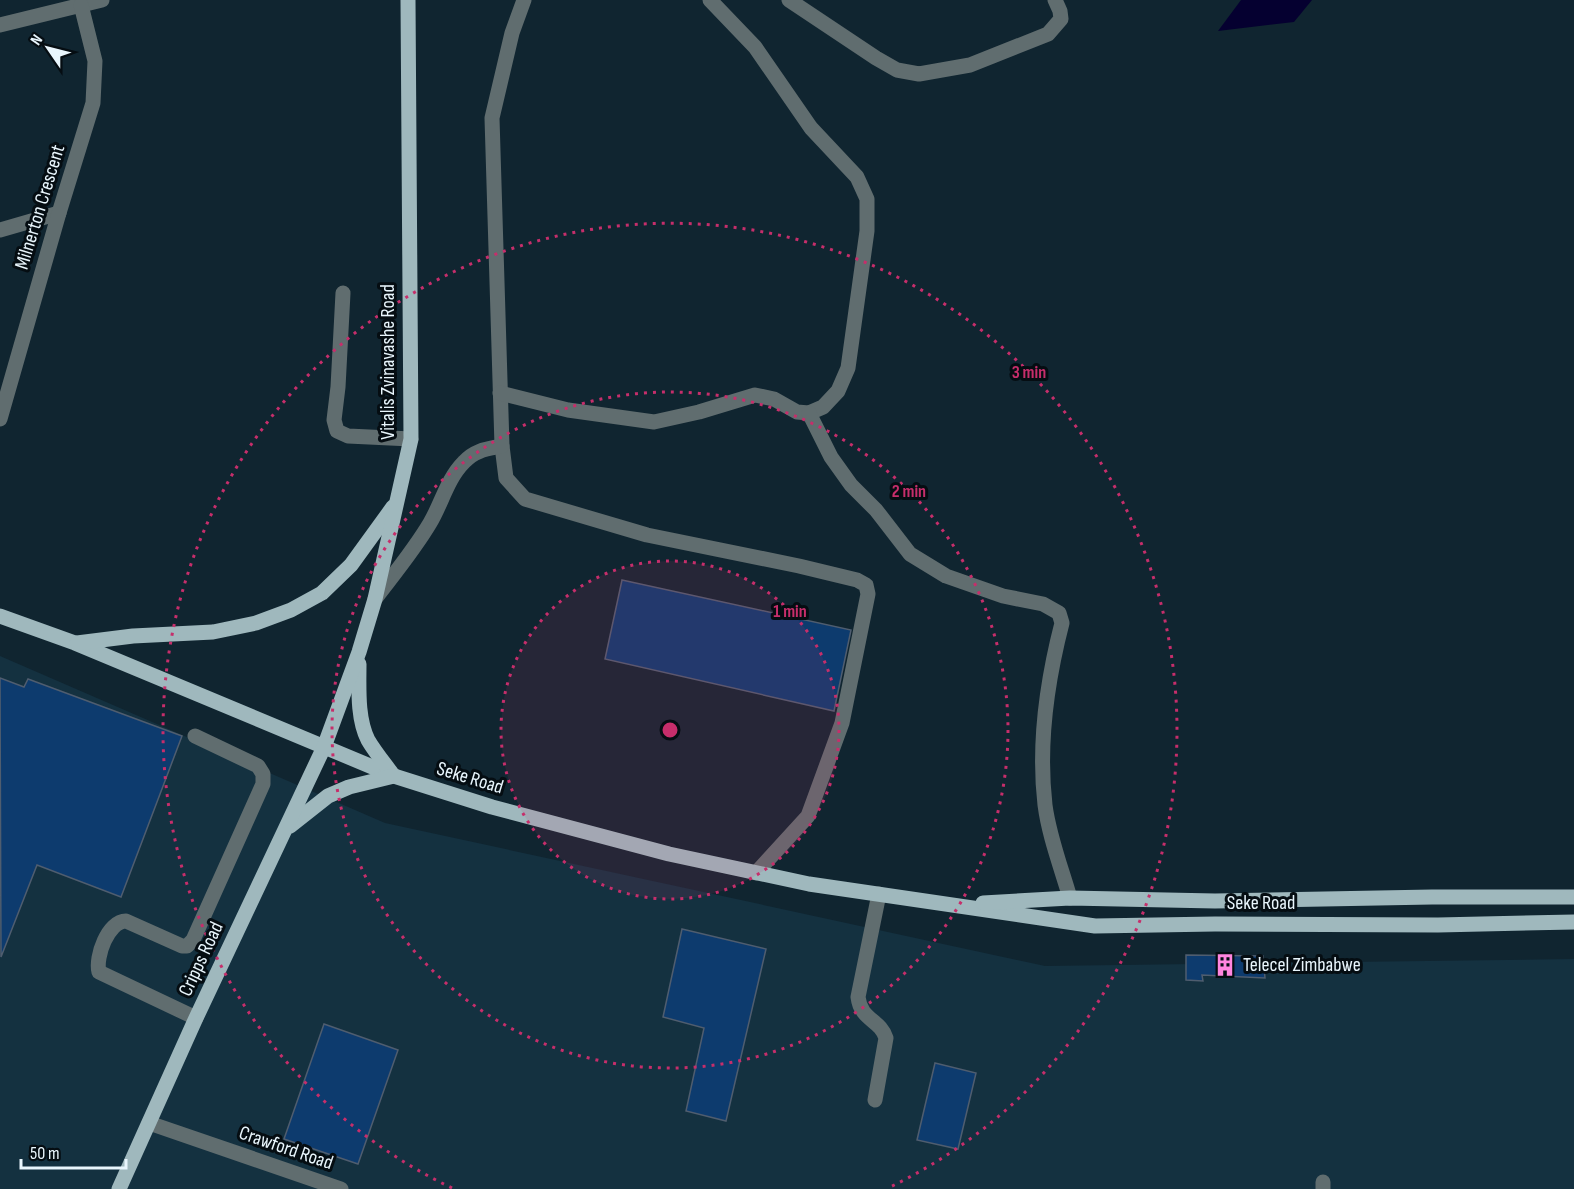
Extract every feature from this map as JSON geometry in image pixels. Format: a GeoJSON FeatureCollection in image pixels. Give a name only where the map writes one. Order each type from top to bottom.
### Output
{"type":"FeatureCollection","features":[{"type":"Feature","properties":{"kind":"main road","name":"Vitalis Zvinavashe Road"},"geometry":{"type":"LineString","coordinates":[[324,747],[359,652],[375,599],[411,439],[408,0]]}},
{"type":"Feature","properties":{"kind":"main road"},"geometry":{"type":"LineString","coordinates":[[75,644],[133,636],[213,632],[256,623],[291,610],[322,593],[351,565],[399,499]]}},
{"type":"Feature","properties":{"kind":"main road","name":"Seke Road"},"geometry":{"type":"LineString","coordinates":[[0,616],[75,644],[394,776],[492,807],[669,854],[809,885],[1095,926],[1438,925],[1574,922]]}},
{"type":"Feature","properties":{"kind":"main road"},"geometry":{"type":"LineString","coordinates":[[286,830],[328,796],[349,787],[394,776],[368,740],[359,692],[359,652]]}},
{"type":"Feature","properties":{"kind":"main road","name":"Cripps Road"},"geometry":{"type":"LineString","coordinates":[[119,1189],[196,1018],[324,747]]}},
{"type":"Feature","properties":{"kind":"main road","name":"Seke Road"},"geometry":{"type":"LineString","coordinates":[[950,905],[1070,898],[1215,901],[1574,897]]}},
{"type":"Feature","properties":{"kind":"street"},"geometry":{"type":"LineString","coordinates":[[0,25],[102,0]]}},
{"type":"Feature","properties":{"kind":"street"},"geometry":{"type":"LineString","coordinates":[[524,0],[512,33],[492,118],[502,446],[506,478],[525,499],[647,535],[799,566],[856,580],[866,585],[868,594],[842,723],[808,816],[756,873]]}},
{"type":"Feature","properties":{"kind":"street"},"geometry":{"type":"LineString","coordinates":[[500,393],[568,410],[654,422],[699,412],[755,395],[774,399],[797,412],[809,413],[823,407],[838,391],[848,368],[867,231],[867,199],[857,177],[810,128],[755,47],[710,0]]}},
{"type":"Feature","properties":{"kind":"street"},"geometry":{"type":"LineString","coordinates":[[789,0],[897,70],[919,74],[970,65],[1048,34],[1061,19],[1060,11],[1054,0]]}},
{"type":"Feature","properties":{"kind":"street","name":"Milnerton Crescent"},"geometry":{"type":"LineString","coordinates":[[0,420],[93,103],[95,61],[81,5]]}},
{"type":"Feature","properties":{"kind":"street"},"geometry":{"type":"LineString","coordinates":[[0,230],[59,213]]}},
{"type":"Feature","properties":{"kind":"street"},"geometry":{"type":"LineString","coordinates":[[343,293],[334,420],[338,431],[348,436],[411,439]]}},
{"type":"Feature","properties":{"kind":"street"},"geometry":{"type":"LineString","coordinates":[[809,413],[831,457],[910,554],[946,576],[1004,596],[1043,604],[1059,613],[1062,623],[1047,686],[1043,771],[1045,806],[1070,898]]}},
{"type":"Feature","properties":{"kind":"street"},"geometry":{"type":"LineString","coordinates":[[375,599],[413,549],[431,521],[448,484],[464,462],[478,450],[502,446]]}},
{"type":"Feature","properties":{"kind":"street"},"geometry":{"type":"LineString","coordinates":[[195,736],[258,766],[263,774],[263,784],[193,940],[188,946],[182,946],[126,921],[120,921],[112,928],[97,960],[99,972],[196,1018]]}},
{"type":"Feature","properties":{"kind":"street"},"geometry":{"type":"LineString","coordinates":[[875,1100],[886,1038],[882,1030],[860,1008],[858,997],[879,894]]}},
{"type":"Feature","properties":{"kind":"street","name":"Crawford Road"},"geometry":{"type":"LineString","coordinates":[[149,1123],[341,1189]]}},
{"type":"Feature","properties":{"kind":"shaded area"},"geometry":{"type":"Polygon","coordinates":[[[1241,0],[1312,0],[1294,22],[1218,31],[1241,0]]]}},
{"type":"Feature","properties":{"kind":"shaded area"},"geometry":{"type":"Polygon","coordinates":[[[0,656],[385,823],[1045,966],[1574,959],[1574,1189],[0,1189],[0,656]]]}},
{"type":"Feature","properties":{"kind":"building"},"geometry":{"type":"Polygon","coordinates":[[[622,580],[851,630],[834,711],[605,659],[622,580]]]}},
{"type":"Feature","properties":{"kind":"building"},"geometry":{"type":"Polygon","coordinates":[[[0,678],[24,687],[28,679],[182,736],[121,897],[37,865],[1,957],[0,678]]]}},
{"type":"Feature","properties":{"kind":"building"},"geometry":{"type":"Polygon","coordinates":[[[682,929],[766,949],[726,1121],[686,1111],[704,1028],[663,1017],[682,929]]]}},
{"type":"Feature","properties":{"kind":"building","name":"Telecel Zimbabwe"},"geometry":{"type":"Polygon","coordinates":[[[1186,955],[1263,956],[1265,978],[1202,975],[1203,981],[1186,980],[1186,955]]]}},
{"type":"Feature","properties":{"kind":"building"},"geometry":{"type":"Polygon","coordinates":[[[324,1024],[398,1050],[358,1164],[284,1139],[324,1024]]]}},
{"type":"Feature","properties":{"kind":"building"},"geometry":{"type":"Polygon","coordinates":[[[935,1063],[976,1073],[958,1149],[917,1140],[935,1063]]]}},
{"type":"Feature","properties":{"kind":"place","name":"Telecel Zimbabwe"},"geometry":{"type":"Point","coordinates":[1225,965]}}]}
